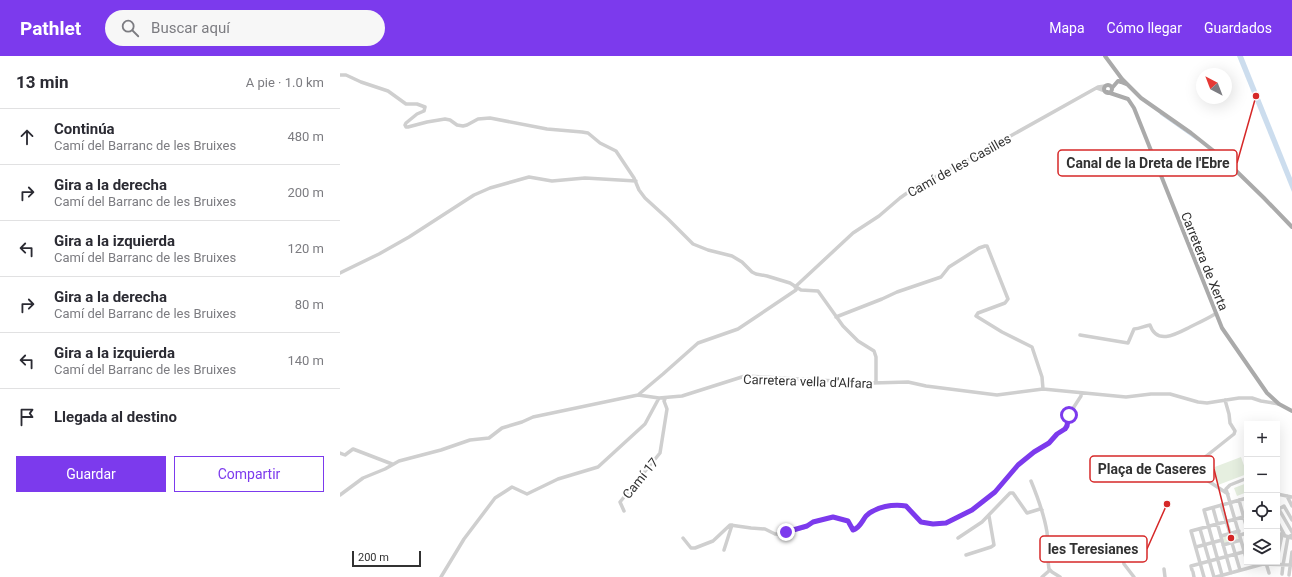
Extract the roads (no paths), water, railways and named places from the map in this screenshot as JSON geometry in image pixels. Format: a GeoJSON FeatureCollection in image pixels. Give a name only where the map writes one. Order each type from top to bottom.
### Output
{"type":"FeatureCollection","features":[{"type":"Feature","properties":{"kind":"main road"},"geometry":{"type":"LineString","coordinates":[[1106,56],[1137,91]]}},
{"type":"Feature","properties":{"kind":"main road"},"geometry":{"type":"LineString","coordinates":[[1106,56],[1118,79],[1141,98],[1197,137],[1225,160],[1292,227]]}},
{"type":"Feature","properties":{"kind":"main road"},"geometry":{"type":"LineString","coordinates":[[1112,61],[1120,75],[1118,79]]}},
{"type":"Feature","properties":{"kind":"main road"},"geometry":{"type":"LineString","coordinates":[[1106,92],[1104,89],[1109,87],[1118,79],[1123,78],[1164,113]]}},
{"type":"Feature","properties":{"kind":"main road"},"geometry":{"type":"LineString","coordinates":[[1106,92],[1110,92],[1109,87]]}},
{"type":"Feature","properties":{"kind":"main road"},"geometry":{"type":"LineString","coordinates":[[1109,87],[1117,95]]}},
{"type":"Feature","properties":{"kind":"main road"},"geometry":{"type":"LineString","coordinates":[[1106,92],[1117,95]]}},
{"type":"Feature","properties":{"kind":"main road","name":"Carretera de Xerta"},"geometry":{"type":"LineString","coordinates":[[1117,95],[1128,99],[1136,112],[1215,314],[1222,328],[1267,393],[1279,404],[1292,411]]}},
{"type":"Feature","properties":{"kind":"street"},"geometry":{"type":"LineString","coordinates":[[340,75],[345,75],[388,91],[406,104],[414,104],[425,107],[424,111],[417,114],[406,123],[406,127],[445,119],[450,120],[457,125],[463,126],[478,119],[490,118],[547,129],[588,133],[600,143],[616,151],[636,181],[640,192],[693,244],[708,250],[732,256],[742,262],[754,273],[790,283],[803,291],[818,291],[836,317],[854,337],[874,350],[876,357],[876,383]]}},
{"type":"Feature","properties":{"kind":"street","name":"Camí de les Casilles"},"geometry":{"type":"LineString","coordinates":[[638,395],[698,343],[738,329],[796,290],[796,287],[850,236],[879,216],[917,186],[955,167],[976,154],[1096,89],[1109,87]]}},
{"type":"Feature","properties":{"kind":"street"},"geometry":{"type":"LineString","coordinates":[[1096,89],[1101,89],[1106,92]]}},
{"type":"Feature","properties":{"kind":"street"},"geometry":{"type":"LineString","coordinates":[[340,273],[409,237],[474,195],[490,188],[529,177],[552,181],[585,178],[636,181]]}},
{"type":"Feature","properties":{"kind":"street"},"geometry":{"type":"LineString","coordinates":[[836,317],[897,292],[941,277],[949,267],[979,248],[987,246],[1008,299],[1005,303],[978,313],[976,316],[1002,332],[1032,347],[1042,377],[1043,389]]}},
{"type":"Feature","properties":{"kind":"street"},"geometry":{"type":"LineString","coordinates":[[1080,335],[1128,343],[1134,329],[1150,326],[1151,330],[1156,334],[1167,337],[1215,314]]}},
{"type":"Feature","properties":{"kind":"street","name":"Carretera vella d'Alfara"},"geometry":{"type":"LineString","coordinates":[[340,495],[363,478],[385,469],[392,464],[470,440],[489,438],[502,428],[534,417],[638,395],[659,398],[682,396],[745,376],[876,383],[908,382],[926,386],[997,395],[1043,389],[1126,397],[1151,394],[1170,394],[1207,403],[1252,398],[1279,404]]}},
{"type":"Feature","properties":{"kind":"street"},"geometry":{"type":"LineString","coordinates":[[683,538],[690,547],[694,549],[713,541],[729,525],[754,529],[765,529],[775,534],[780,534],[806,526],[816,521],[834,517],[848,521],[854,530],[860,525],[868,514],[883,506],[890,505],[906,506],[917,519],[922,522],[938,524],[946,523],[974,509],[994,493],[1018,465],[1034,452],[1049,443],[1057,434],[1065,429],[1070,413],[1081,396],[1081,393]]}},
{"type":"Feature","properties":{"kind":"street"},"geometry":{"type":"LineString","coordinates":[[441,577],[464,539],[496,498],[512,487],[527,494],[558,479],[598,466],[646,424],[659,398]]}},
{"type":"Feature","properties":{"kind":"street","name":"Camí 17"},"geometry":{"type":"LineString","coordinates":[[624,511],[620,502],[660,453],[667,409],[664,401],[665,398]]}},
{"type":"Feature","properties":{"kind":"street"},"geometry":{"type":"LineString","coordinates":[[1225,400],[1230,423],[1235,431],[1234,434],[1190,469],[1228,494]]}},
{"type":"Feature","properties":{"kind":"street"},"geometry":{"type":"LineString","coordinates":[[341,454],[348,453],[353,449],[392,464]]}},
{"type":"Feature","properties":{"kind":"street"},"geometry":{"type":"LineString","coordinates":[[1244,479],[1226,489],[1244,547]]}},
{"type":"Feature","properties":{"kind":"street"},"geometry":{"type":"LineString","coordinates":[[1031,481],[1042,510],[1047,532],[1050,570],[1060,577]]}},
{"type":"Feature","properties":{"kind":"street"},"geometry":{"type":"LineString","coordinates":[[958,538],[973,527],[981,524],[1011,492],[1027,513],[1042,510]]}},
{"type":"Feature","properties":{"kind":"street"},"geometry":{"type":"LineString","coordinates":[[1289,496],[1292,506]]}},
{"type":"Feature","properties":{"kind":"street"},"geometry":{"type":"LineString","coordinates":[[1239,500],[1244,513]]}},
{"type":"Feature","properties":{"kind":"street"},"geometry":{"type":"LineString","coordinates":[[1222,575],[1204,510],[1239,500],[1244,500]]}},
{"type":"Feature","properties":{"kind":"street"},"geometry":{"type":"LineString","coordinates":[[1222,505],[1230,533]]}},
{"type":"Feature","properties":{"kind":"street"},"geometry":{"type":"LineString","coordinates":[[1280,507],[1284,506],[1292,520]]}},
{"type":"Feature","properties":{"kind":"street"},"geometry":{"type":"LineString","coordinates":[[1213,508],[1231,573]]}},
{"type":"Feature","properties":{"kind":"street"},"geometry":{"type":"LineString","coordinates":[[1280,511],[1289,535],[1282,574]]}},
{"type":"Feature","properties":{"kind":"street"},"geometry":{"type":"LineString","coordinates":[[966,555],[991,548],[994,545],[989,516]]}},
{"type":"Feature","properties":{"kind":"street"},"geometry":{"type":"LineString","coordinates":[[1204,577],[1192,531],[1244,516]]}},
{"type":"Feature","properties":{"kind":"street"},"geometry":{"type":"LineString","coordinates":[[1280,524],[1289,535]]}},
{"type":"Feature","properties":{"kind":"street"},"geometry":{"type":"LineString","coordinates":[[724,550],[732,525]]}},
{"type":"Feature","properties":{"kind":"street"},"geometry":{"type":"LineString","coordinates":[[1200,529],[1215,577],[1255,565]]}},
{"type":"Feature","properties":{"kind":"street"},"geometry":{"type":"LineString","coordinates":[[1221,536],[1230,533],[1244,533]]}},
{"type":"Feature","properties":{"kind":"street"},"geometry":{"type":"LineString","coordinates":[[1280,541],[1289,535]]}},
{"type":"Feature","properties":{"kind":"street"},"geometry":{"type":"LineString","coordinates":[[1196,547],[1222,540]]}},
{"type":"Feature","properties":{"kind":"street"},"geometry":{"type":"LineString","coordinates":[[1223,545],[1241,540]]}},
{"type":"Feature","properties":{"kind":"street"},"geometry":{"type":"LineString","coordinates":[[1232,543],[1240,570]]}},
{"type":"Feature","properties":{"kind":"street"},"geometry":{"type":"LineString","coordinates":[[1048,554],[1068,549]]}},
{"type":"Feature","properties":{"kind":"street"},"geometry":{"type":"LineString","coordinates":[[1194,577],[1192,570],[1200,564],[1244,552]]}},
{"type":"Feature","properties":{"kind":"street"},"geometry":{"type":"LineString","coordinates":[[1289,575],[1292,552]]}},
{"type":"Feature","properties":{"kind":"street"},"geometry":{"type":"LineString","coordinates":[[1123,559],[1124,564],[1134,577]]}},
{"type":"Feature","properties":{"kind":"street"},"geometry":{"type":"LineString","coordinates":[[1280,564],[1291,565]]}},
{"type":"Feature","properties":{"kind":"street"},"geometry":{"type":"LineString","coordinates":[[1267,565],[1270,573]]}},
{"type":"Feature","properties":{"kind":"street"},"geometry":{"type":"LineString","coordinates":[[1164,568],[1165,577]]}},
{"type":"Feature","properties":{"kind":"street"},"geometry":{"type":"LineString","coordinates":[[1042,577],[1050,570]]}},
{"type":"Feature","properties":{"kind":"water"},"geometry":{"type":"Polygon","coordinates":[[[1237,56],[1243,56],[1292,178],[1292,192],[1237,56]]]}},
{"type":"Feature","properties":{"kind":"waterway"},"geometry":{"type":"LineString","coordinates":[[1160,114],[1197,140]]}},
{"type":"Feature","properties":{"kind":"waterway"},"geometry":{"type":"LineString","coordinates":[[1212,152],[1232,170]]}},
{"type":"Feature","properties":{"kind":"place","name":"Canal de la Dreta de l'Ebre"},"geometry":{"type":"Point","coordinates":[1256,96]}},
{"type":"Feature","properties":{"kind":"place","name":"les Teresianes"},"geometry":{"type":"Point","coordinates":[1167,504]}},
{"type":"Feature","properties":{"kind":"place","name":"Plaça de Caseres"},"geometry":{"type":"Point","coordinates":[1231,538]}}]}
